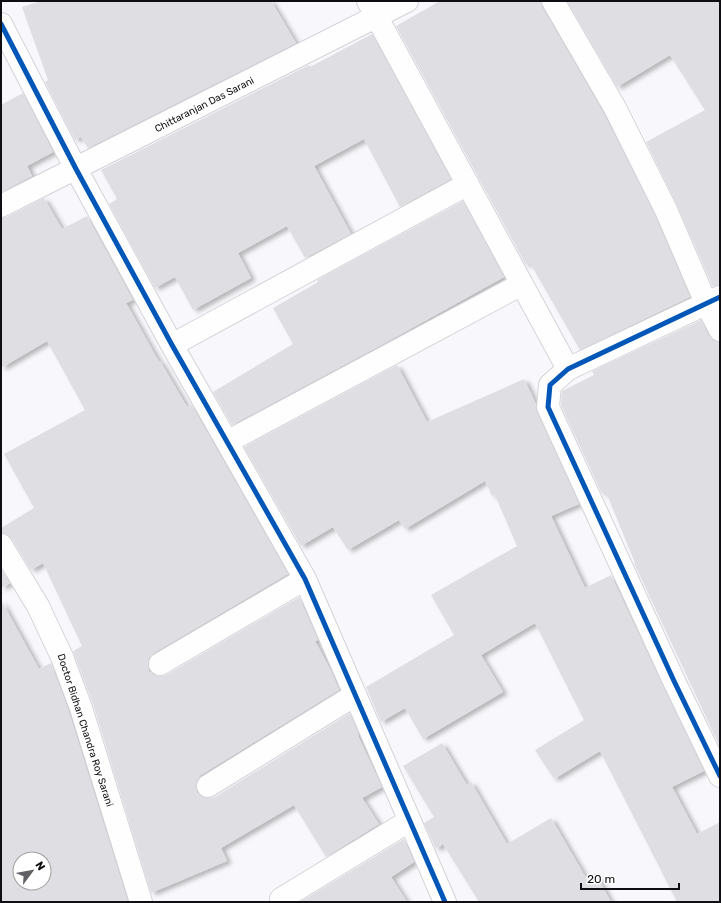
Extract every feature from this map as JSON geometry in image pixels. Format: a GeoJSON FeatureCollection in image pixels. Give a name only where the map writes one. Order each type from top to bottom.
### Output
{"type":"FeatureCollection","features":[{"type":"Feature","properties":{"kind":"street","name":"Chittaranjan Das Sarani"},"geometry":{"type":"LineString","coordinates":[[1,206],[76,169],[373,9],[407,1]]}},
{"type":"Feature","properties":{"kind":"street"},"geometry":{"type":"LineString","coordinates":[[553,1],[615,108],[713,300],[720,330]]}},
{"type":"Feature","properties":{"kind":"street"},"geometry":{"type":"LineString","coordinates":[[373,9],[568,369]]}},
{"type":"Feature","properties":{"kind":"street"},"geometry":{"type":"LineString","coordinates":[[1,24],[76,169],[172,344],[305,579],[444,902]]}},
{"type":"Feature","properties":{"kind":"street"},"geometry":{"type":"LineString","coordinates":[[172,344],[468,184]]}},
{"type":"Feature","properties":{"kind":"street"},"geometry":{"type":"LineString","coordinates":[[227,442],[522,284]]}},
{"type":"Feature","properties":{"kind":"street"},"geometry":{"type":"LineString","coordinates":[[713,300],[568,369],[550,385],[548,407],[674,681],[720,776]]}},
{"type":"Feature","properties":{"kind":"street","name":"Doctor Bidhan Chandra Roy Sarani"},"geometry":{"type":"LineString","coordinates":[[1,545],[38,606],[62,657],[81,708],[141,902]]}},
{"type":"Feature","properties":{"kind":"street"},"geometry":{"type":"LineString","coordinates":[[160,664],[305,579]]}},
{"type":"Feature","properties":{"kind":"street"},"geometry":{"type":"LineString","coordinates":[[208,786],[355,695]]}},
{"type":"Feature","properties":{"kind":"street"},"geometry":{"type":"LineString","coordinates":[[281,899],[409,821]]}},
{"type":"Feature","properties":{"kind":"building"},"geometry":{"type":"Polygon","coordinates":[[[41,1],[271,1],[296,43],[88,148],[81,137],[75,140],[45,82],[48,80],[22,7],[41,1]]]}},
{"type":"Feature","properties":{"kind":"building"},"geometry":{"type":"Polygon","coordinates":[[[440,1],[541,1],[542,7],[604,114],[655,215],[690,297],[580,350],[530,263],[526,265],[396,26],[440,1]]]}},
{"type":"Feature","properties":{"kind":"building"},"geometry":{"type":"Polygon","coordinates":[[[567,1],[720,1],[720,285],[713,287],[677,205],[646,142],[705,110],[670,55],[617,87],[567,1]]]}},
{"type":"Feature","properties":{"kind":"building"},"geometry":{"type":"Polygon","coordinates":[[[372,34],[451,179],[400,207],[364,139],[314,166],[351,234],[305,258],[287,226],[238,253],[251,278],[193,310],[175,277],[155,288],[109,204],[117,199],[101,170],[309,65],[310,67],[372,34]]]}},
{"type":"Feature","properties":{"kind":"building"},"geometry":{"type":"Polygon","coordinates":[[[23,93],[53,152],[27,166],[32,176],[1,192],[1,105],[23,93]]]}},
{"type":"Feature","properties":{"kind":"building"},"geometry":{"type":"Polygon","coordinates":[[[44,198],[62,229],[87,216],[133,300],[126,303],[159,362],[160,361],[187,407],[191,404],[288,574],[154,653],[149,658],[149,671],[154,675],[166,675],[299,597],[318,640],[315,641],[339,690],[201,775],[197,780],[197,792],[202,797],[215,797],[350,713],[359,735],[358,736],[382,787],[362,798],[379,824],[326,857],[294,805],[221,848],[227,861],[151,893],[93,704],[73,651],[82,646],[43,563],[31,570],[12,539],[7,534],[1,533],[1,528],[34,508],[4,454],[85,410],[47,341],[1,368],[1,218],[7,217],[44,198]]]}},
{"type":"Feature","properties":{"kind":"building"},"geometry":{"type":"Polygon","coordinates":[[[463,201],[504,277],[232,425],[213,392],[293,344],[273,308],[318,282],[317,280],[463,201]]]}},
{"type":"Feature","properties":{"kind":"building"},"geometry":{"type":"Polygon","coordinates":[[[701,320],[709,336],[714,341],[720,342],[720,747],[634,563],[606,492],[602,494],[561,405],[562,391],[594,375],[592,371],[701,320]]]}},
{"type":"Feature","properties":{"kind":"building"},"geometry":{"type":"Polygon","coordinates":[[[397,365],[427,422],[524,379],[536,404],[537,412],[579,504],[551,516],[585,588],[611,575],[704,771],[672,787],[697,834],[720,822],[720,902],[677,902],[600,751],[554,779],[535,750],[584,720],[535,623],[481,655],[503,692],[423,739],[405,708],[381,722],[366,687],[454,635],[431,595],[517,546],[495,495],[492,496],[485,481],[405,529],[399,520],[348,550],[333,527],[301,546],[244,447],[397,365]]]}},
{"type":"Feature","properties":{"kind":"building"},"geometry":{"type":"Polygon","coordinates":[[[1,569],[10,583],[1,588],[1,569]]]}},
{"type":"Feature","properties":{"kind":"building"},"geometry":{"type":"Polygon","coordinates":[[[1,600],[39,669],[51,663],[69,712],[128,902],[1,902],[1,600]]]}},
{"type":"Feature","properties":{"kind":"building"},"geometry":{"type":"Polygon","coordinates":[[[442,743],[467,785],[471,782],[507,844],[551,818],[586,878],[595,873],[611,902],[479,902],[443,844],[436,849],[424,823],[434,817],[403,766],[442,743]]]}},
{"type":"Feature","properties":{"kind":"building"},"geometry":{"type":"Polygon","coordinates":[[[404,839],[414,862],[391,877],[407,902],[300,902],[404,839]]]}},
{"type":"Feature","properties":{"kind":"cycle path"},"geometry":{"type":"LineString","coordinates":[[1,24],[76,169],[172,345],[305,579],[445,902]]}},
{"type":"Feature","properties":{"kind":"cycle path"},"geometry":{"type":"LineString","coordinates":[[720,297],[568,369],[550,385],[548,407],[674,681],[720,776]]}}]}
